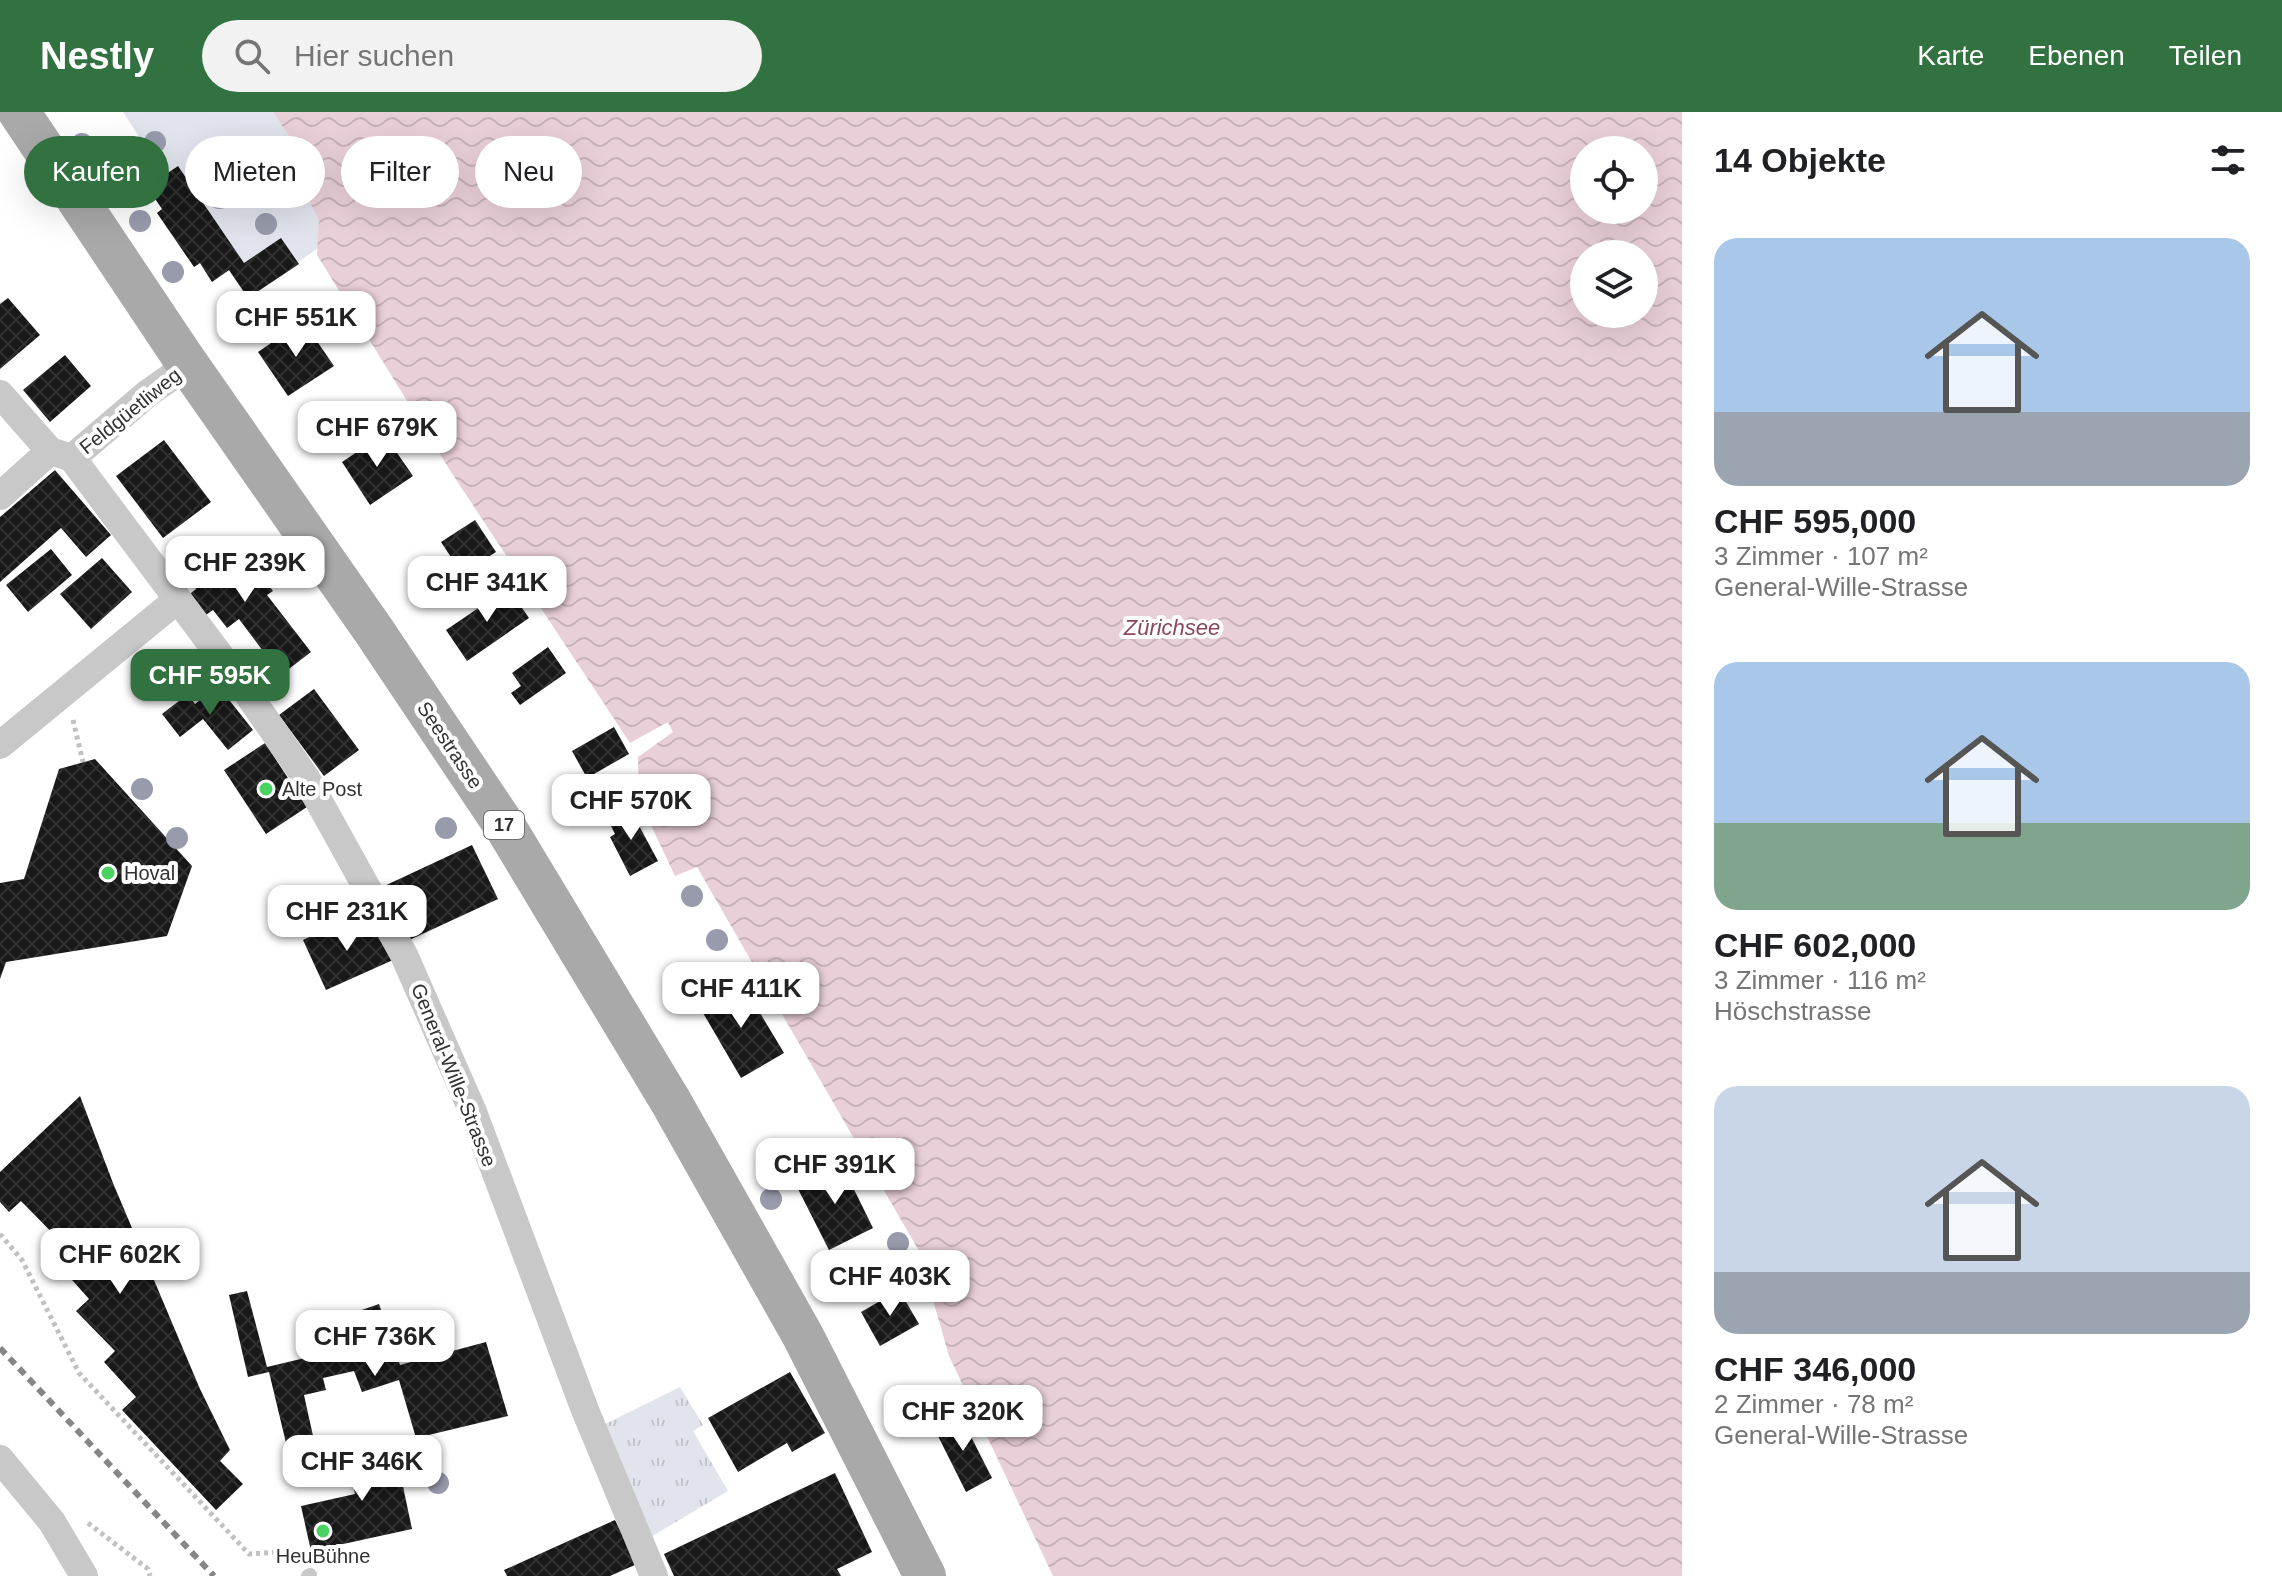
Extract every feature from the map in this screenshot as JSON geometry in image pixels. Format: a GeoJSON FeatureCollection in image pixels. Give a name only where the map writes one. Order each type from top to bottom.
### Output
{"type":"FeatureCollection","features":[{"type":"Feature","properties":{"kind":"main road","name":"Seestrasse"},"geometry":{"type":"LineString","coordinates":[[19,112],[188,365],[374,631],[544,890],[671,1102],[803,1336],[925,1576]]}},
{"type":"Feature","properties":{"kind":"street","name":"Feldgüetliweg"},"geometry":{"type":"LineString","coordinates":[[0,496],[188,365]]}},
{"type":"Feature","properties":{"kind":"street","name":"General-Wille-Strasse"},"geometry":{"type":"LineString","coordinates":[[0,394],[61,455],[236,677],[306,778],[404,955],[473,1112],[580,1396],[654,1576]]}},
{"type":"Feature","properties":{"kind":"street"},"geometry":{"type":"LineString","coordinates":[[0,745],[177,600]]}},
{"type":"Feature","properties":{"kind":"street"},"geometry":{"type":"LineString","coordinates":[[0,1459],[52,1522],[84,1576]]}},
{"type":"Feature","properties":{"kind":"path"},"geometry":{"type":"LineString","coordinates":[[70,709],[83,762]]}},
{"type":"Feature","properties":{"kind":"path"},"geometry":{"type":"LineString","coordinates":[[0,1234],[22,1260],[79,1373],[249,1554],[291,1551]]}},
{"type":"Feature","properties":{"kind":"path"},"geometry":{"type":"LineString","coordinates":[[52,1522],[70,1509],[148,1569],[150,1576]]}},
{"type":"Feature","properties":{"kind":"green space"},"geometry":{"type":"Polygon","coordinates":[[[123,112],[273,112],[289,136],[185,136],[185,208],[321,208],[318,248],[248,298],[229,271],[212,282],[200,264],[194,267],[157,213],[161,208],[169,208],[169,136],[139,136],[123,112]]]}},
{"type":"Feature","properties":{"kind":"green space"},"geometry":{"type":"Polygon","coordinates":[[[680,1387],[703,1425],[693,1431],[728,1491],[649,1538],[605,1424],[680,1387]]]}},
{"type":"Feature","properties":{"kind":"water","name":"Zürichsee"},"geometry":{"type":"Polygon","coordinates":[[[273,112],[1682,112],[1682,1576],[1053,1576],[949,1356],[919,1251],[697,867],[675,876],[639,800],[638,757],[673,732],[668,722],[630,743],[451,472],[317,255],[319,220],[313,208],[325,208],[325,136],[289,136],[273,112]]]}},
{"type":"Feature","properties":{"kind":"building"},"geometry":{"type":"Polygon","coordinates":[[[178,166],[185,176],[185,208],[207,208],[244,263],[281,238],[299,264],[248,298],[229,270],[212,282],[200,263],[194,267],[157,213],[161,208],[169,208],[169,172],[178,166]]]}},
{"type":"Feature","properties":{"kind":"building"},"geometry":{"type":"Polygon","coordinates":[[[8,298],[40,335],[0,369],[0,304],[8,298]]]}},
{"type":"Feature","properties":{"kind":"building"},"geometry":{"type":"Polygon","coordinates":[[[303,321],[334,366],[288,396],[258,352],[303,321]]]}},
{"type":"Feature","properties":{"kind":"building"},"geometry":{"type":"Polygon","coordinates":[[[65,355],[91,386],[50,422],[23,390],[65,355]]]}},
{"type":"Feature","properties":{"kind":"building"},"geometry":{"type":"Polygon","coordinates":[[[384,434],[413,476],[370,505],[342,462],[384,434]]]}},
{"type":"Feature","properties":{"kind":"building"},"geometry":{"type":"Polygon","coordinates":[[[164,440],[211,502],[163,538],[116,476],[164,440]]]}},
{"type":"Feature","properties":{"kind":"building"},"geometry":{"type":"Polygon","coordinates":[[[55,470],[111,535],[86,557],[61,528],[0,582],[0,517],[55,470]]]}},
{"type":"Feature","properties":{"kind":"building"},"geometry":{"type":"Polygon","coordinates":[[[475,520],[496,552],[462,574],[441,542],[475,520]]]}},
{"type":"Feature","properties":{"kind":"building"},"geometry":{"type":"Polygon","coordinates":[[[231,538],[273,591],[267,595],[311,652],[281,675],[239,619],[227,628],[213,610],[203,617],[187,596],[196,589],[185,574],[231,538]]]}},
{"type":"Feature","properties":{"kind":"building"},"geometry":{"type":"Polygon","coordinates":[[[51,549],[72,575],[28,612],[6,585],[51,549]]]}},
{"type":"Feature","properties":{"kind":"building"},"geometry":{"type":"Polygon","coordinates":[[[102,558],[132,592],[91,629],[60,594],[102,558]]]}},
{"type":"Feature","properties":{"kind":"building"},"geometry":{"type":"Polygon","coordinates":[[[508,588],[529,618],[467,661],[446,630],[508,588]]]}},
{"type":"Feature","properties":{"kind":"building"},"geometry":{"type":"Polygon","coordinates":[[[548,647],[566,673],[520,705],[511,693],[521,686],[512,673],[548,647]]]}},
{"type":"Feature","properties":{"kind":"building"},"geometry":{"type":"Polygon","coordinates":[[[218,686],[253,730],[228,750],[203,719],[180,737],[162,714],[188,694],[195,704],[218,686]]]}},
{"type":"Feature","properties":{"kind":"building"},"geometry":{"type":"Polygon","coordinates":[[[314,689],[359,750],[324,776],[279,715],[314,689]]]}},
{"type":"Feature","properties":{"kind":"building"},"geometry":{"type":"Polygon","coordinates":[[[614,727],[629,754],[587,778],[572,751],[614,727]]]}},
{"type":"Feature","properties":{"kind":"building","name":"Alte Post"},"geometry":{"type":"Polygon","coordinates":[[[265,743],[307,807],[266,834],[224,770],[265,743]]]}},
{"type":"Feature","properties":{"kind":"building","name":"Hoval"},"geometry":{"type":"Polygon","coordinates":[[[95,759],[192,866],[167,936],[6,962],[0,979],[0,883],[24,879],[59,769],[95,759]]]}},
{"type":"Feature","properties":{"kind":"building"},"geometry":{"type":"Polygon","coordinates":[[[629,807],[658,861],[630,876],[610,837],[615,834],[607,818],[629,807]]]}},
{"type":"Feature","properties":{"kind":"building"},"geometry":{"type":"Polygon","coordinates":[[[472,845],[498,899],[405,942],[380,888],[472,845]]]}},
{"type":"Feature","properties":{"kind":"building"},"geometry":{"type":"Polygon","coordinates":[[[374,918],[393,960],[326,990],[303,940],[333,926],[337,934],[374,918]]]}},
{"type":"Feature","properties":{"kind":"building"},"geometry":{"type":"Polygon","coordinates":[[[741,981],[784,1053],[741,1078],[699,1006],[741,981]]]}},
{"type":"Feature","properties":{"kind":"building"},"geometry":{"type":"Polygon","coordinates":[[[80,1096],[113,1183],[200,1389],[230,1450],[220,1461],[243,1484],[216,1510],[122,1410],[136,1397],[104,1362],[115,1351],[76,1311],[89,1299],[57,1263],[70,1251],[21,1201],[9,1212],[0,1202],[0,1172],[80,1096]]]}},
{"type":"Feature","properties":{"kind":"building"},"geometry":{"type":"Polygon","coordinates":[[[841,1163],[873,1228],[829,1250],[796,1185],[841,1163]]]}},
{"type":"Feature","properties":{"kind":"building"},"geometry":{"type":"Polygon","coordinates":[[[899,1290],[919,1324],[880,1346],[861,1312],[899,1290]]]}},
{"type":"Feature","properties":{"kind":"building"},"geometry":{"type":"Polygon","coordinates":[[[247,1291],[267,1367],[347,1348],[336,1319],[379,1304],[400,1365],[486,1342],[508,1416],[416,1438],[399,1380],[362,1392],[354,1371],[323,1378],[326,1390],[304,1395],[319,1463],[292,1468],[269,1372],[248,1377],[229,1295],[247,1291]]]}},
{"type":"Feature","properties":{"kind":"building"},"geometry":{"type":"Polygon","coordinates":[[[790,1372],[825,1433],[792,1452],[787,1443],[738,1472],[708,1418],[790,1372]]]}},
{"type":"Feature","properties":{"kind":"building"},"geometry":{"type":"Polygon","coordinates":[[[960,1415],[992,1478],[966,1492],[934,1428],[960,1415]]]}},
{"type":"Feature","properties":{"kind":"building"},"geometry":{"type":"Polygon","coordinates":[[[394,1444],[412,1529],[311,1551],[301,1506],[355,1494],[347,1454],[394,1444]]]}},
{"type":"Feature","properties":{"kind":"building"},"geometry":{"type":"Polygon","coordinates":[[[835,1473],[872,1552],[837,1569],[841,1576],[674,1576],[664,1554],[835,1473]]]}},
{"type":"Feature","properties":{"kind":"building"},"geometry":{"type":"Polygon","coordinates":[[[615,1520],[637,1564],[610,1576],[507,1576],[504,1570],[615,1520]]]}},
{"type":"Feature","properties":{"kind":"railway"},"geometry":{"type":"LineString","coordinates":[[0,1348],[214,1576]]}},
{"type":"Feature","properties":{"kind":"place","name":"Alte Post"},"geometry":{"type":"Point","coordinates":[266,789]}},
{"type":"Feature","properties":{"kind":"place","name":"Hoval"},"geometry":{"type":"Point","coordinates":[108,873]}},
{"type":"Feature","properties":{"kind":"place","name":"HeuBühne"},"geometry":{"type":"Point","coordinates":[323,1531]}}]}
